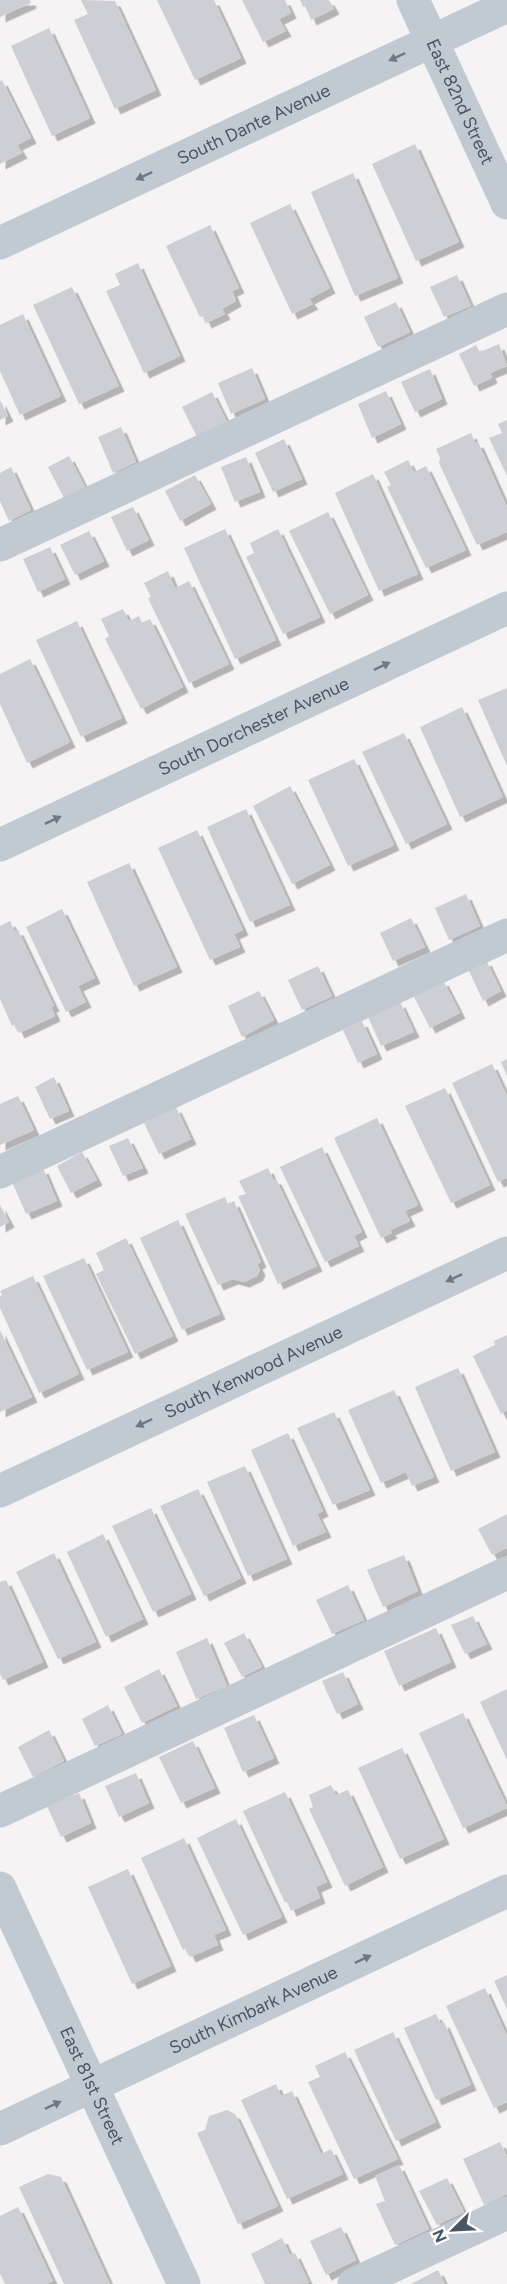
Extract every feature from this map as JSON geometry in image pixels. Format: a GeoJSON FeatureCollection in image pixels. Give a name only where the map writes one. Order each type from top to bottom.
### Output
{"type":"FeatureCollection","features":[{"type":"Feature","properties":{"kind":"street","name":"East 82nd Street"},"geometry":{"type":"LineString","coordinates":[[413,0],[507,203]]}},
{"type":"Feature","properties":{"kind":"street","name":"South Dante Avenue"},"geometry":{"type":"LineString","coordinates":[[0,243],[507,6]]}},
{"type":"Feature","properties":{"kind":"street"},"geometry":{"type":"LineString","coordinates":[[0,545],[507,309]]}},
{"type":"Feature","properties":{"kind":"street","name":"South Dorchester Avenue"},"geometry":{"type":"LineString","coordinates":[[0,845],[507,608]]}},
{"type":"Feature","properties":{"kind":"street"},"geometry":{"type":"LineString","coordinates":[[0,1172],[507,935]]}},
{"type":"Feature","properties":{"kind":"street","name":"South Kenwood Avenue"},"geometry":{"type":"LineString","coordinates":[[0,1491],[507,1253]]}},
{"type":"Feature","properties":{"kind":"street"},"geometry":{"type":"LineString","coordinates":[[0,1811],[507,1573]]}},
{"type":"Feature","properties":{"kind":"street","name":"East 81st Street"},"geometry":{"type":"LineString","coordinates":[[0,1888],[184,2284]]}},
{"type":"Feature","properties":{"kind":"street","name":"South Kimbark Avenue"},"geometry":{"type":"LineString","coordinates":[[0,2130],[507,1891]]}},
{"type":"Feature","properties":{"kind":"street"},"geometry":{"type":"LineString","coordinates":[[354,2284],[507,2213]]}},
{"type":"Feature","properties":{"kind":"building"},"geometry":{"type":"Polygon","coordinates":[[[0,0],[30,0],[31,3],[0,17],[0,0]]]}},
{"type":"Feature","properties":{"kind":"building"},"geometry":{"type":"Polygon","coordinates":[[[81,0],[115,1],[156,90],[115,109],[74,20],[88,14],[81,0]]]}},
{"type":"Feature","properties":{"kind":"building"},"geometry":{"type":"Polygon","coordinates":[[[157,0],[214,0],[241,58],[195,80],[157,0]]]}},
{"type":"Feature","properties":{"kind":"building"},"geometry":{"type":"Polygon","coordinates":[[[242,0],[285,0],[291,13],[279,19],[286,31],[263,42],[242,0]]]}},
{"type":"Feature","properties":{"kind":"building"},"geometry":{"type":"Polygon","coordinates":[[[300,0],[329,0],[334,9],[311,20],[300,0]]]}},
{"type":"Feature","properties":{"kind":"building"},"geometry":{"type":"Polygon","coordinates":[[[49,28],[90,118],[52,136],[11,46],[49,28]]]}},
{"type":"Feature","properties":{"kind":"building"},"geometry":{"type":"Polygon","coordinates":[[[2,80],[31,138],[17,145],[22,153],[0,164],[0,81],[2,80]]]}},
{"type":"Feature","properties":{"kind":"building"},"geometry":{"type":"Polygon","coordinates":[[[415,144],[459,242],[416,261],[372,164],[415,144]]]}},
{"type":"Feature","properties":{"kind":"building"},"geometry":{"type":"Polygon","coordinates":[[[353,173],[398,278],[355,296],[311,192],[353,173]]]}},
{"type":"Feature","properties":{"kind":"building"},"geometry":{"type":"Polygon","coordinates":[[[290,204],[330,288],[309,299],[313,304],[292,314],[250,223],[290,204]]]}},
{"type":"Feature","properties":{"kind":"building"},"geometry":{"type":"Polygon","coordinates":[[[210,225],[239,288],[232,291],[236,301],[222,309],[225,314],[206,323],[203,316],[200,317],[166,246],[210,225]]]}},
{"type":"Feature","properties":{"kind":"building"},"geometry":{"type":"Polygon","coordinates":[[[138,263],[180,356],[144,373],[106,291],[120,285],[115,274],[138,263]]]}},
{"type":"Feature","properties":{"kind":"building"},"geometry":{"type":"Polygon","coordinates":[[[457,275],[471,306],[444,317],[430,287],[457,275]]]}},
{"type":"Feature","properties":{"kind":"building"},"geometry":{"type":"Polygon","coordinates":[[[72,287],[119,386],[79,404],[33,305],[72,287]]]}},
{"type":"Feature","properties":{"kind":"building"},"geometry":{"type":"Polygon","coordinates":[[[396,302],[410,332],[378,347],[364,317],[396,302]]]}},
{"type":"Feature","properties":{"kind":"building"},"geometry":{"type":"Polygon","coordinates":[[[23,314],[61,396],[20,415],[0,371],[0,325],[23,314]]]}},
{"type":"Feature","properties":{"kind":"building"},"geometry":{"type":"Polygon","coordinates":[[[499,344],[507,366],[490,373],[492,378],[474,386],[459,354],[476,345],[480,352],[499,344]]]}},
{"type":"Feature","properties":{"kind":"building"},"geometry":{"type":"Polygon","coordinates":[[[252,368],[265,399],[231,414],[218,383],[252,368]]]}},
{"type":"Feature","properties":{"kind":"building"},"geometry":{"type":"Polygon","coordinates":[[[430,369],[442,399],[415,412],[401,382],[430,369]]]}},
{"type":"Feature","properties":{"kind":"building"},"geometry":{"type":"Polygon","coordinates":[[[386,391],[401,424],[372,438],[358,404],[386,391]]]}},
{"type":"Feature","properties":{"kind":"building"},"geometry":{"type":"Polygon","coordinates":[[[212,392],[227,422],[197,437],[182,407],[212,392]]]}},
{"type":"Feature","properties":{"kind":"building"},"geometry":{"type":"Polygon","coordinates":[[[0,400],[8,416],[0,420],[0,400]]]}},
{"type":"Feature","properties":{"kind":"building"},"geometry":{"type":"Polygon","coordinates":[[[507,420],[507,476],[489,438],[502,433],[498,424],[507,420]]]}},
{"type":"Feature","properties":{"kind":"building"},"geometry":{"type":"Polygon","coordinates":[[[121,427],[136,462],[113,473],[98,437],[121,427]]]}},
{"type":"Feature","properties":{"kind":"building"},"geometry":{"type":"Polygon","coordinates":[[[471,433],[475,443],[478,442],[507,507],[507,532],[477,545],[439,463],[440,458],[436,449],[471,433]]]}},
{"type":"Feature","properties":{"kind":"building"},"geometry":{"type":"Polygon","coordinates":[[[284,439],[302,479],[273,492],[255,453],[284,439]]]}},
{"type":"Feature","properties":{"kind":"building"},"geometry":{"type":"Polygon","coordinates":[[[69,456],[85,487],[64,498],[48,467],[69,456]]]}},
{"type":"Feature","properties":{"kind":"building"},"geometry":{"type":"Polygon","coordinates":[[[246,457],[260,492],[235,502],[221,467],[246,457]]]}},
{"type":"Feature","properties":{"kind":"building"},"geometry":{"type":"Polygon","coordinates":[[[408,460],[414,472],[426,466],[466,550],[426,568],[387,487],[391,485],[384,472],[408,460]]]}},
{"type":"Feature","properties":{"kind":"building"},"geometry":{"type":"Polygon","coordinates":[[[11,467],[31,510],[9,521],[0,501],[0,473],[11,467]]]}},
{"type":"Feature","properties":{"kind":"building"},"geometry":{"type":"Polygon","coordinates":[[[373,474],[418,574],[379,591],[335,493],[373,474]]]}},
{"type":"Feature","properties":{"kind":"building"},"geometry":{"type":"Polygon","coordinates":[[[195,475],[211,504],[180,521],[165,491],[195,475]]]}},
{"type":"Feature","properties":{"kind":"building"},"geometry":{"type":"Polygon","coordinates":[[[133,507],[149,540],[127,551],[111,517],[133,507]]]}},
{"type":"Feature","properties":{"kind":"building"},"geometry":{"type":"Polygon","coordinates":[[[328,512],[368,595],[330,614],[289,531],[328,512]]]}},
{"type":"Feature","properties":{"kind":"building"},"geometry":{"type":"Polygon","coordinates":[[[225,529],[276,640],[235,659],[184,548],[225,529]]]}},
{"type":"Feature","properties":{"kind":"building"},"geometry":{"type":"Polygon","coordinates":[[[278,529],[320,617],[283,634],[246,557],[254,553],[250,543],[278,529]]]}},
{"type":"Feature","properties":{"kind":"building"},"geometry":{"type":"Polygon","coordinates":[[[89,531],[104,561],[75,575],[60,545],[89,531]]]}},
{"type":"Feature","properties":{"kind":"building"},"geometry":{"type":"Polygon","coordinates":[[[50,547],[65,579],[38,592],[23,559],[50,547]]]}},
{"type":"Feature","properties":{"kind":"building"},"geometry":{"type":"Polygon","coordinates":[[[168,571],[175,588],[189,581],[229,664],[189,683],[148,598],[151,597],[144,583],[168,571]]]}},
{"type":"Feature","properties":{"kind":"building"},"geometry":{"type":"Polygon","coordinates":[[[123,609],[129,621],[139,616],[142,623],[150,619],[183,687],[141,709],[105,639],[109,636],[101,619],[123,609]]]}},
{"type":"Feature","properties":{"kind":"building"},"geometry":{"type":"Polygon","coordinates":[[[77,621],[122,718],[81,737],[36,640],[77,621]]]}},
{"type":"Feature","properties":{"kind":"building"},"geometry":{"type":"Polygon","coordinates":[[[30,659],[70,742],[27,763],[0,704],[0,674],[30,659]]]}},
{"type":"Feature","properties":{"kind":"building"},"geometry":{"type":"Polygon","coordinates":[[[507,688],[507,766],[478,700],[507,688]]]}},
{"type":"Feature","properties":{"kind":"building"},"geometry":{"type":"Polygon","coordinates":[[[462,707],[503,797],[460,817],[420,727],[462,707]]]}},
{"type":"Feature","properties":{"kind":"building"},"geometry":{"type":"Polygon","coordinates":[[[404,733],[447,824],[406,844],[362,752],[404,733]]]}},
{"type":"Feature","properties":{"kind":"building"},"geometry":{"type":"Polygon","coordinates":[[[354,759],[394,845],[348,866],[308,780],[354,759]]]}},
{"type":"Feature","properties":{"kind":"building"},"geometry":{"type":"Polygon","coordinates":[[[290,786],[330,865],[292,884],[253,806],[290,786]]]}},
{"type":"Feature","properties":{"kind":"building"},"geometry":{"type":"Polygon","coordinates":[[[246,809],[290,905],[250,922],[207,827],[246,809]]]}},
{"type":"Feature","properties":{"kind":"building"},"geometry":{"type":"Polygon","coordinates":[[[197,830],[243,930],[234,934],[240,947],[210,960],[158,848],[197,830]]]}},
{"type":"Feature","properties":{"kind":"building"},"geometry":{"type":"Polygon","coordinates":[[[129,863],[177,967],[134,986],[87,882],[129,863]]]}},
{"type":"Feature","properties":{"kind":"building"},"geometry":{"type":"Polygon","coordinates":[[[466,894],[480,926],[449,940],[435,908],[466,894]]]}},
{"type":"Feature","properties":{"kind":"building"},"geometry":{"type":"Polygon","coordinates":[[[62,909],[95,978],[78,986],[86,1002],[66,1012],[26,927],[62,909]]]}},
{"type":"Feature","properties":{"kind":"building"},"geometry":{"type":"Polygon","coordinates":[[[411,918],[425,947],[393,961],[380,933],[411,918]]]}},
{"type":"Feature","properties":{"kind":"building"},"geometry":{"type":"Polygon","coordinates":[[[10,921],[14,930],[18,930],[54,1006],[51,1007],[55,1016],[19,1033],[15,1024],[12,1026],[0,999],[0,926],[10,921]]]}},
{"type":"Feature","properties":{"kind":"building"},"geometry":{"type":"Polygon","coordinates":[[[486,960],[501,991],[483,1001],[468,969],[486,960]]]}},
{"type":"Feature","properties":{"kind":"building"},"geometry":{"type":"Polygon","coordinates":[[[318,966],[332,996],[302,1010],[288,980],[318,966]]]}},
{"type":"Feature","properties":{"kind":"building"},"geometry":{"type":"Polygon","coordinates":[[[443,980],[460,1013],[430,1028],[413,995],[443,980]]]}},
{"type":"Feature","properties":{"kind":"building"},"geometry":{"type":"Polygon","coordinates":[[[259,991],[274,1020],[242,1037],[228,1006],[259,991]]]}},
{"type":"Feature","properties":{"kind":"building"},"geometry":{"type":"Polygon","coordinates":[[[400,1002],[414,1032],[381,1046],[368,1017],[400,1002]]]}},
{"type":"Feature","properties":{"kind":"building"},"geometry":{"type":"Polygon","coordinates":[[[362,1021],[377,1054],[358,1063],[343,1030],[362,1021]]]}},
{"type":"Feature","properties":{"kind":"building"},"geometry":{"type":"Polygon","coordinates":[[[507,1059],[507,1076],[501,1062],[507,1059]]]}},
{"type":"Feature","properties":{"kind":"building"},"geometry":{"type":"Polygon","coordinates":[[[492,1064],[507,1096],[507,1178],[498,1182],[452,1083],[492,1064]]]}},
{"type":"Feature","properties":{"kind":"building"},"geometry":{"type":"Polygon","coordinates":[[[54,1077],[69,1111],[50,1119],[35,1087],[54,1077]]]}},
{"type":"Feature","properties":{"kind":"building"},"geometry":{"type":"Polygon","coordinates":[[[445,1088],[490,1185],[451,1203],[405,1106],[445,1088]]]}},
{"type":"Feature","properties":{"kind":"building"},"geometry":{"type":"Polygon","coordinates":[[[18,1096],[34,1130],[0,1145],[0,1104],[18,1096]]]}},
{"type":"Feature","properties":{"kind":"building"},"geometry":{"type":"Polygon","coordinates":[[[176,1107],[191,1139],[159,1154],[144,1123],[176,1107]]]}},
{"type":"Feature","properties":{"kind":"building"},"geometry":{"type":"Polygon","coordinates":[[[377,1118],[418,1205],[405,1211],[410,1221],[390,1230],[392,1233],[381,1238],[334,1138],[377,1118]]]}},
{"type":"Feature","properties":{"kind":"building"},"geometry":{"type":"Polygon","coordinates":[[[128,1138],[143,1168],[123,1176],[109,1146],[128,1138]]]}},
{"type":"Feature","properties":{"kind":"building"},"geometry":{"type":"Polygon","coordinates":[[[322,1147],[362,1232],[354,1236],[359,1246],[325,1262],[280,1167],[322,1147]]]}},
{"type":"Feature","properties":{"kind":"building"},"geometry":{"type":"Polygon","coordinates":[[[82,1152],[97,1180],[71,1193],[57,1166],[82,1152]]]}},
{"type":"Feature","properties":{"kind":"building"},"geometry":{"type":"Polygon","coordinates":[[[43,1168],[57,1201],[26,1214],[12,1182],[43,1168]]]}},
{"type":"Feature","properties":{"kind":"building"},"geometry":{"type":"Polygon","coordinates":[[[268,1168],[273,1179],[276,1179],[317,1266],[278,1284],[238,1196],[246,1194],[239,1181],[268,1168]]]}},
{"type":"Feature","properties":{"kind":"building"},"geometry":{"type":"Polygon","coordinates":[[[225,1197],[228,1204],[234,1201],[261,1262],[257,1264],[260,1270],[257,1276],[244,1282],[233,1279],[218,1285],[185,1214],[225,1197]]]}},
{"type":"Feature","properties":{"kind":"building"},"geometry":{"type":"Polygon","coordinates":[[[0,1205],[9,1222],[0,1227],[0,1205]]]}},
{"type":"Feature","properties":{"kind":"building"},"geometry":{"type":"Polygon","coordinates":[[[178,1220],[220,1314],[182,1330],[140,1238],[178,1220]]]}},
{"type":"Feature","properties":{"kind":"building"},"geometry":{"type":"Polygon","coordinates":[[[126,1238],[173,1336],[135,1354],[96,1274],[104,1270],[96,1253],[126,1238]]]}},
{"type":"Feature","properties":{"kind":"building"},"geometry":{"type":"Polygon","coordinates":[[[84,1258],[128,1352],[87,1370],[43,1276],[84,1258]]]}},
{"type":"Feature","properties":{"kind":"building"},"geometry":{"type":"Polygon","coordinates":[[[33,1276],[79,1374],[39,1393],[0,1308],[2,1295],[0,1291],[33,1276]]]}},
{"type":"Feature","properties":{"kind":"building"},"geometry":{"type":"Polygon","coordinates":[[[0,1330],[32,1397],[0,1412],[0,1330]]]}},
{"type":"Feature","properties":{"kind":"building"},"geometry":{"type":"Polygon","coordinates":[[[507,1335],[507,1410],[501,1414],[473,1356],[495,1345],[494,1341],[507,1335]]]}},
{"type":"Feature","properties":{"kind":"building"},"geometry":{"type":"Polygon","coordinates":[[[458,1368],[495,1452],[451,1471],[415,1387],[458,1368]]]}},
{"type":"Feature","properties":{"kind":"building"},"geometry":{"type":"Polygon","coordinates":[[[394,1390],[434,1477],[412,1486],[406,1472],[381,1483],[348,1410],[394,1390]]]}},
{"type":"Feature","properties":{"kind":"building"},"geometry":{"type":"Polygon","coordinates":[[[334,1412],[370,1490],[333,1505],[297,1428],[334,1412]]]}},
{"type":"Feature","properties":{"kind":"building"},"geometry":{"type":"Polygon","coordinates":[[[288,1433],[323,1511],[317,1514],[326,1532],[293,1546],[251,1450],[288,1433]]]}},
{"type":"Feature","properties":{"kind":"building"},"geometry":{"type":"Polygon","coordinates":[[[245,1466],[287,1559],[248,1576],[207,1482],[245,1466]]]}},
{"type":"Feature","properties":{"kind":"building"},"geometry":{"type":"Polygon","coordinates":[[[198,1489],[241,1578],[204,1596],[160,1506],[198,1489]]]}},
{"type":"Feature","properties":{"kind":"building"},"geometry":{"type":"Polygon","coordinates":[[[151,1508],[191,1594],[153,1612],[112,1526],[151,1508]]]}},
{"type":"Feature","properties":{"kind":"building"},"geometry":{"type":"Polygon","coordinates":[[[507,1514],[507,1548],[492,1555],[478,1529],[507,1514]]]}},
{"type":"Feature","properties":{"kind":"building"},"geometry":{"type":"Polygon","coordinates":[[[103,1534],[143,1619],[106,1637],[67,1552],[103,1534]]]}},
{"type":"Feature","properties":{"kind":"building"},"geometry":{"type":"Polygon","coordinates":[[[54,1553],[96,1642],[58,1659],[16,1572],[54,1553]]]}},
{"type":"Feature","properties":{"kind":"building"},"geometry":{"type":"Polygon","coordinates":[[[404,1555],[418,1591],[383,1607],[367,1570],[404,1555]]]}},
{"type":"Feature","properties":{"kind":"building"},"geometry":{"type":"Polygon","coordinates":[[[6,1580],[43,1662],[3,1680],[0,1674],[0,1582],[6,1580]]]}},
{"type":"Feature","properties":{"kind":"building"},"geometry":{"type":"Polygon","coordinates":[[[348,1585],[364,1620],[332,1634],[316,1600],[348,1585]]]}},
{"type":"Feature","properties":{"kind":"building"},"geometry":{"type":"Polygon","coordinates":[[[473,1616],[487,1644],[465,1654],[451,1625],[473,1616]]]}},
{"type":"Feature","properties":{"kind":"building"},"geometry":{"type":"Polygon","coordinates":[[[436,1628],[451,1662],[399,1686],[384,1651],[436,1628]]]}},
{"type":"Feature","properties":{"kind":"building"},"geometry":{"type":"Polygon","coordinates":[[[244,1633],[262,1667],[242,1677],[224,1643],[244,1633]]]}},
{"type":"Feature","properties":{"kind":"building"},"geometry":{"type":"Polygon","coordinates":[[[207,1638],[227,1686],[196,1699],[176,1652],[207,1638]]]}},
{"type":"Feature","properties":{"kind":"building"},"geometry":{"type":"Polygon","coordinates":[[[159,1669],[177,1706],[142,1723],[124,1687],[159,1669]]]}},
{"type":"Feature","properties":{"kind":"building"},"geometry":{"type":"Polygon","coordinates":[[[343,1672],[358,1704],[337,1714],[322,1681],[343,1672]]]}},
{"type":"Feature","properties":{"kind":"building"},"geometry":{"type":"Polygon","coordinates":[[[507,1689],[507,1760],[480,1702],[507,1689]]]}},
{"type":"Feature","properties":{"kind":"building"},"geometry":{"type":"Polygon","coordinates":[[[108,1705],[122,1734],[95,1746],[82,1719],[108,1705]]]}},
{"type":"Feature","properties":{"kind":"building"},"geometry":{"type":"Polygon","coordinates":[[[463,1713],[507,1808],[463,1828],[419,1733],[463,1713]]]}},
{"type":"Feature","properties":{"kind":"building"},"geometry":{"type":"Polygon","coordinates":[[[254,1715],[274,1758],[243,1772],[224,1728],[254,1715]]]}},
{"type":"Feature","properties":{"kind":"building"},"geometry":{"type":"Polygon","coordinates":[[[49,1730],[64,1761],[33,1777],[18,1747],[49,1730]]]}},
{"type":"Feature","properties":{"kind":"building"},"geometry":{"type":"Polygon","coordinates":[[[193,1741],[215,1788],[181,1803],[159,1757],[193,1741]]]}},
{"type":"Feature","properties":{"kind":"building"},"geometry":{"type":"Polygon","coordinates":[[[402,1748],[444,1839],[400,1859],[358,1768],[402,1748]]]}},
{"type":"Feature","properties":{"kind":"building"},"geometry":{"type":"Polygon","coordinates":[[[136,1773],[149,1803],[119,1817],[105,1786],[136,1773]]]}},
{"type":"Feature","properties":{"kind":"building"},"geometry":{"type":"Polygon","coordinates":[[[331,1785],[336,1795],[348,1790],[383,1867],[345,1886],[309,1809],[313,1807],[309,1795],[331,1785]]]}},
{"type":"Feature","properties":{"kind":"building"},"geometry":{"type":"Polygon","coordinates":[[[285,1792],[327,1882],[316,1887],[320,1898],[291,1911],[287,1902],[285,1903],[243,1811],[285,1792]]]}},
{"type":"Feature","properties":{"kind":"building"},"geometry":{"type":"Polygon","coordinates":[[[79,1793],[91,1823],[61,1837],[47,1806],[79,1793]]]}},
{"type":"Feature","properties":{"kind":"building"},"geometry":{"type":"Polygon","coordinates":[[[236,1819],[282,1917],[243,1935],[197,1838],[236,1819]]]}},
{"type":"Feature","properties":{"kind":"building"},"geometry":{"type":"Polygon","coordinates":[[[184,1838],[226,1930],[214,1935],[218,1945],[190,1957],[186,1948],[183,1950],[141,1858],[184,1838]]]}},
{"type":"Feature","properties":{"kind":"building"},"geometry":{"type":"Polygon","coordinates":[[[128,1869],[171,1966],[132,1984],[88,1887],[128,1869]]]}},
{"type":"Feature","properties":{"kind":"building"},"geometry":{"type":"Polygon","coordinates":[[[507,1975],[507,2009],[494,1981],[507,1975]]]}},
{"type":"Feature","properties":{"kind":"building"},"geometry":{"type":"Polygon","coordinates":[[[485,1988],[507,2036],[507,2102],[494,2108],[446,2006],[485,1988]]]}},
{"type":"Feature","properties":{"kind":"building"},"geometry":{"type":"Polygon","coordinates":[[[436,2014],[441,2024],[444,2022],[471,2085],[436,2100],[404,2028],[436,2014]]]}},
{"type":"Feature","properties":{"kind":"building"},"geometry":{"type":"Polygon","coordinates":[[[393,2032],[436,2122],[396,2141],[354,2050],[393,2032]]]}},
{"type":"Feature","properties":{"kind":"building"},"geometry":{"type":"Polygon","coordinates":[[[345,2052],[398,2159],[354,2179],[308,2082],[320,2077],[315,2066],[345,2052]]]}},
{"type":"Feature","properties":{"kind":"building"},"geometry":{"type":"Polygon","coordinates":[[[276,2084],[281,2096],[292,2091],[321,2154],[331,2149],[343,2174],[287,2199],[241,2100],[276,2084]]]}},
{"type":"Feature","properties":{"kind":"building"},"geometry":{"type":"Polygon","coordinates":[[[227,2110],[235,2114],[278,2206],[238,2224],[197,2133],[205,2130],[209,2116],[227,2110]]]}},
{"type":"Feature","properties":{"kind":"building"},"geometry":{"type":"Polygon","coordinates":[[[500,2142],[507,2156],[507,2194],[484,2205],[463,2159],[500,2142]]]}},
{"type":"Feature","properties":{"kind":"building"},"geometry":{"type":"Polygon","coordinates":[[[399,2165],[429,2229],[395,2245],[376,2204],[385,2201],[375,2176],[399,2165]]]}},
{"type":"Feature","properties":{"kind":"building"},"geometry":{"type":"Polygon","coordinates":[[[48,2174],[61,2177],[110,2284],[64,2284],[19,2187],[48,2174]]]}},
{"type":"Feature","properties":{"kind":"building"},"geometry":{"type":"Polygon","coordinates":[[[447,2178],[464,2212],[437,2225],[419,2191],[447,2178]]]}},
{"type":"Feature","properties":{"kind":"building"},"geometry":{"type":"Polygon","coordinates":[[[18,2207],[53,2281],[46,2284],[5,2284],[0,2274],[0,2216],[18,2207]]]}},
{"type":"Feature","properties":{"kind":"building"},"geometry":{"type":"Polygon","coordinates":[[[341,2227],[356,2260],[326,2275],[310,2241],[341,2227]]]}},
{"type":"Feature","properties":{"kind":"building"},"geometry":{"type":"Polygon","coordinates":[[[282,2238],[290,2255],[295,2253],[309,2283],[265,2284],[251,2254],[282,2238]]]}},
{"type":"Feature","properties":{"kind":"building"},"geometry":{"type":"Polygon","coordinates":[[[438,2270],[445,2284],[411,2284],[438,2270]]]}}]}
